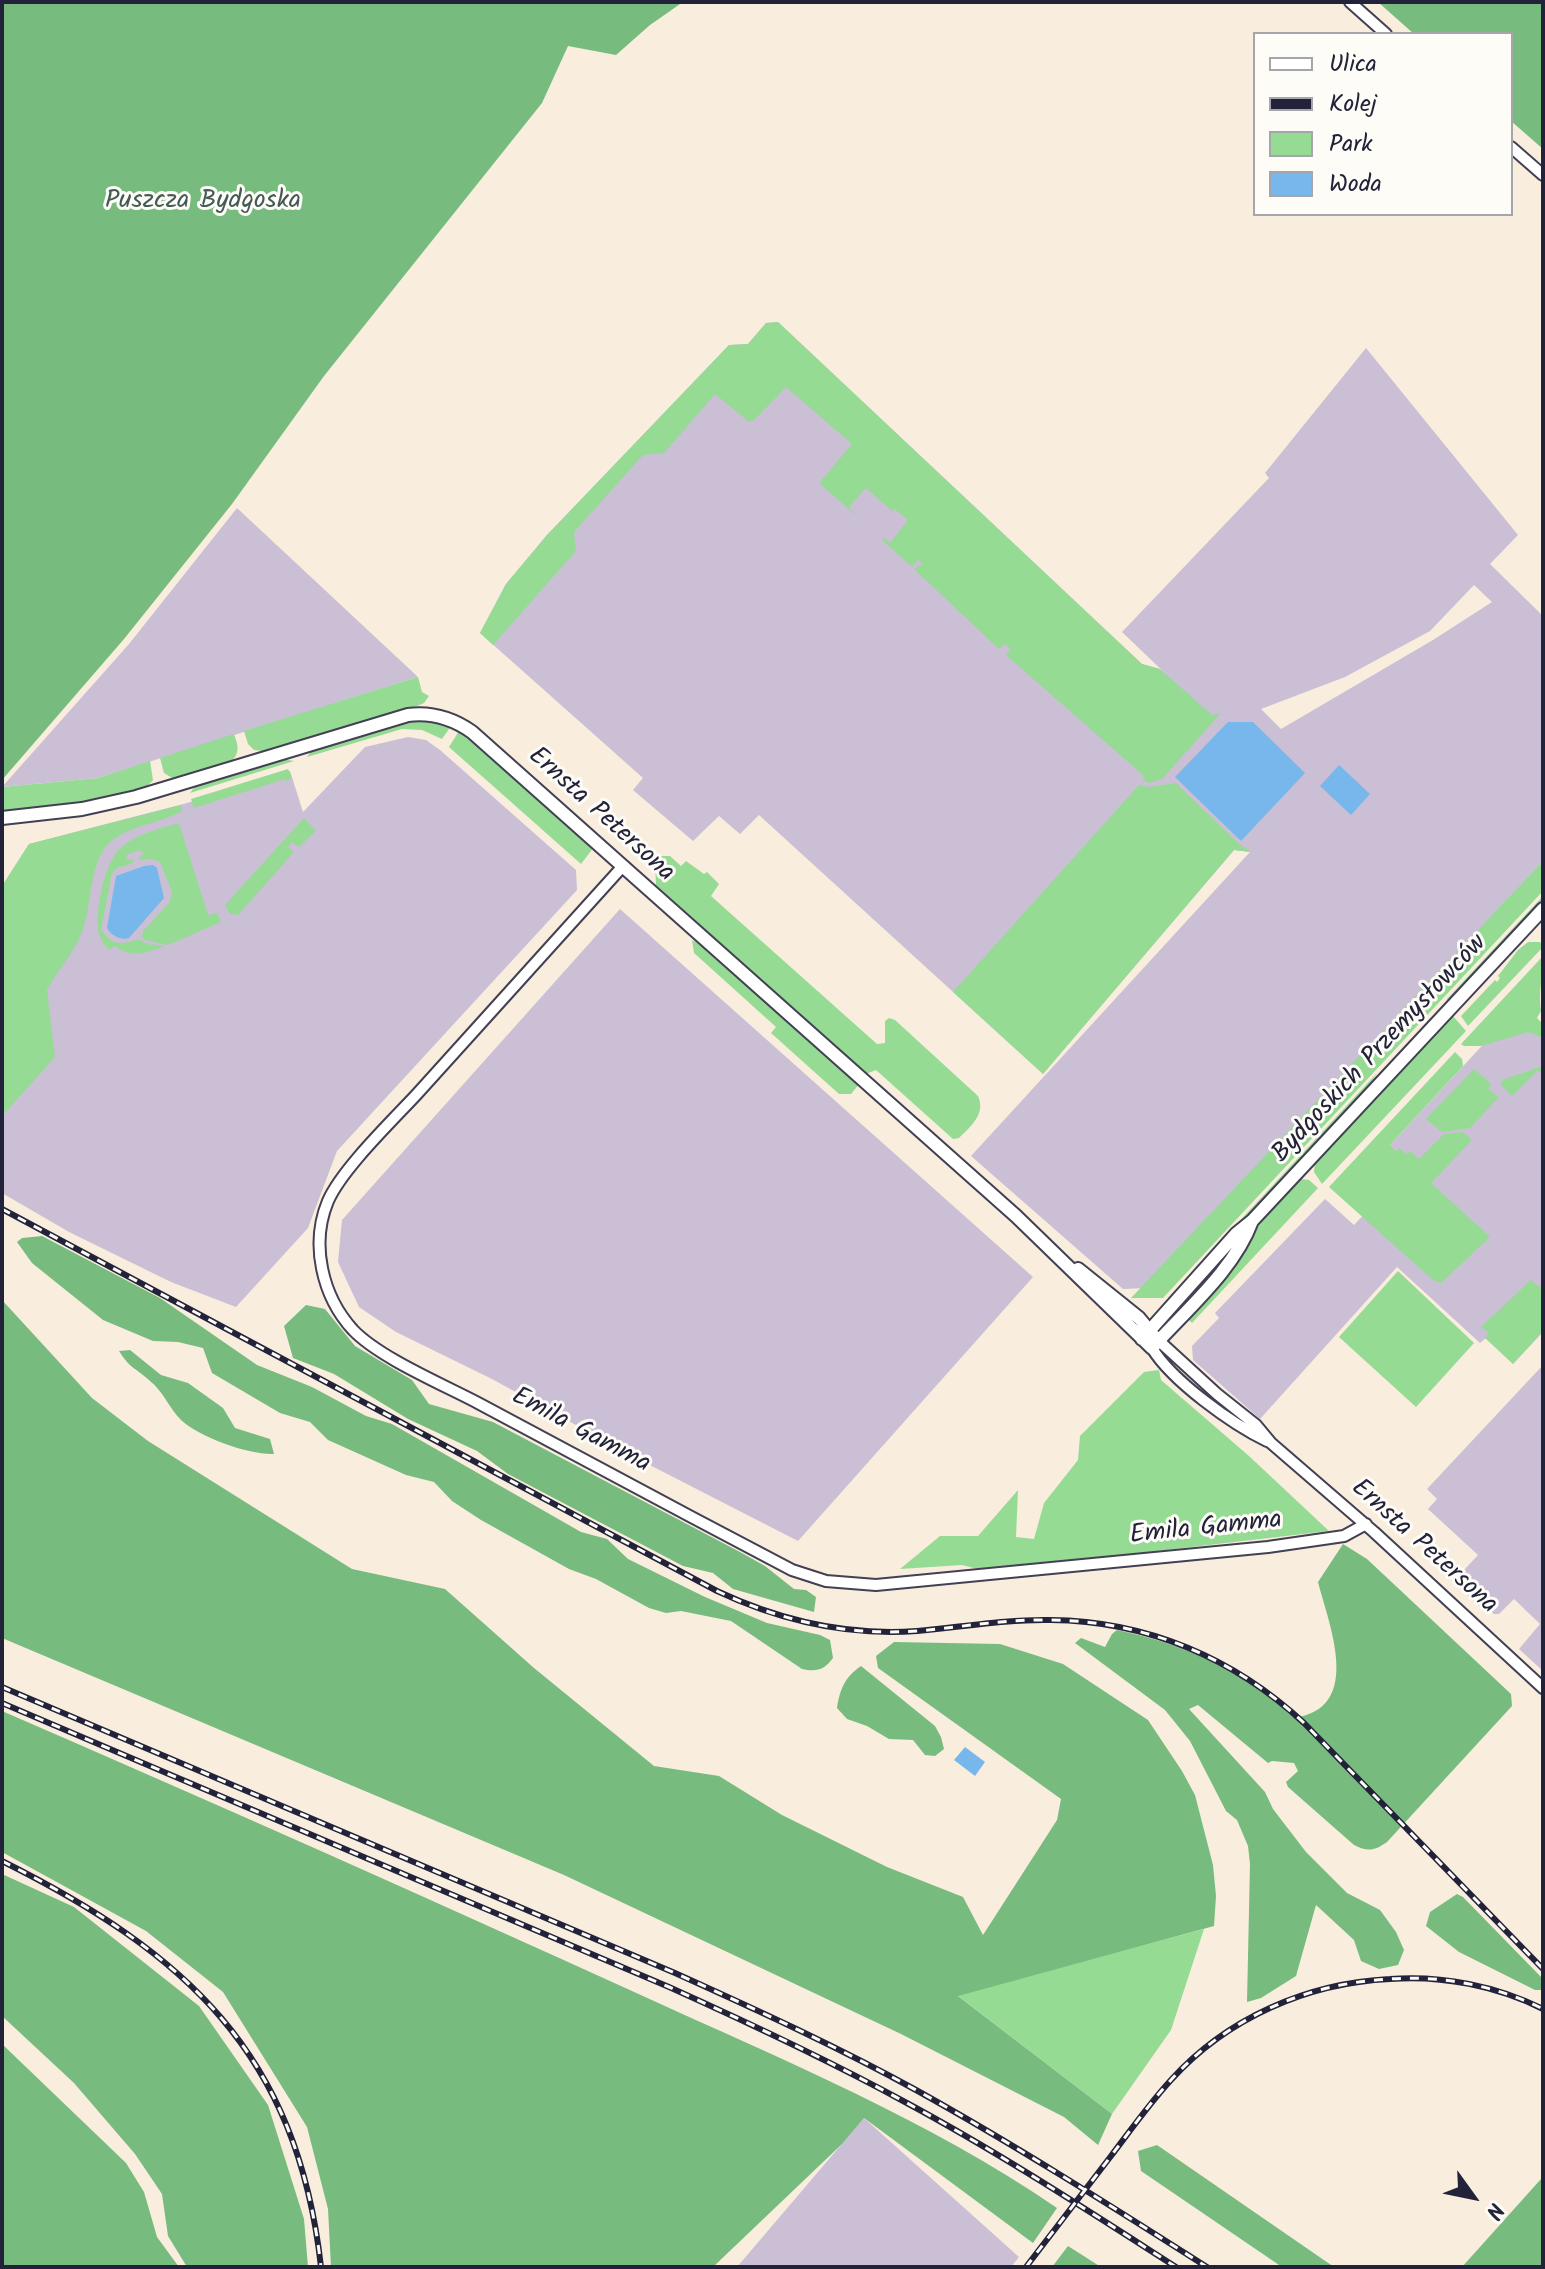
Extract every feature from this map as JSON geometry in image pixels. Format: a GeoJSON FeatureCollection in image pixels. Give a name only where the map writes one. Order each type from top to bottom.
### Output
{"type":"FeatureCollection","features":[{"type":"Feature","properties":{"kind":"street"},"geometry":{"type":"LineString","coordinates":[[1350,2],[1384,32]]}},
{"type":"Feature","properties":{"kind":"street"},"geometry":{"type":"LineString","coordinates":[[1513,149],[1543,175]]}},
{"type":"Feature","properties":{"kind":"street","name":"Ernsta Petersona"},"geometry":{"type":"LineString","coordinates":[[2,818],[82,809],[136,797],[396,718],[430,714],[450,719],[472,732],[623,866],[1062,1259],[1094,1294],[1256,1425],[1271,1443],[1366,1524],[1543,1688]]}},
{"type":"Feature","properties":{"kind":"street","name":"Emila Gamma"},"geometry":{"type":"LineString","coordinates":[[623,866],[376,1139],[334,1190],[322,1223],[320,1258],[331,1296],[354,1330],[398,1360],[580,1458],[792,1570],[826,1581],[876,1585],[1268,1547],[1344,1536],[1366,1524]]}},
{"type":"Feature","properties":{"kind":"street","name":"Bydgoskich Przemysłowców"},"geometry":{"type":"LineString","coordinates":[[1150,1340],[1236,1234],[1252,1221],[1543,909]]}},
{"type":"Feature","properties":{"kind":"shaded area"},"geometry":{"type":"Polygon","coordinates":[[[778,322],[1142,664],[1160,669],[1168,676],[1122,632],[1269,478],[1265,473],[1366,348],[1518,535],[1490,564],[1543,616],[1543,861],[1148,1288],[1123,1289],[971,1156],[1250,852],[1234,850],[1043,1074],[759,815],[740,834],[719,816],[693,841],[633,790],[643,778],[480,633],[506,584],[547,535],[729,345],[748,344],[766,323],[778,322]],[[1474,585],[1430,631],[1345,677],[1261,709],[1281,729],[1492,602],[1474,585]]]}},
{"type":"Feature","properties":{"kind":"shaded area"},"geometry":{"type":"Polygon","coordinates":[[[237,508],[418,677],[98,778],[2,787],[129,644],[237,508]]]}},
{"type":"Feature","properties":{"kind":"shaded area"},"geometry":{"type":"Polygon","coordinates":[[[408,737],[426,740],[440,750],[576,870],[577,890],[337,1151],[308,1228],[236,1307],[171,1282],[69,1232],[2,1193],[2,886],[29,844],[187,803],[290,771],[303,812],[365,747],[408,737]]]}},
{"type":"Feature","properties":{"kind":"shaded area"},"geometry":{"type":"Polygon","coordinates":[[[620,909],[1033,1277],[798,1541],[492,1379],[396,1332],[359,1307],[338,1262],[342,1220],[620,909]]]}},
{"type":"Feature","properties":{"kind":"shaded area"},"geometry":{"type":"Polygon","coordinates":[[[1516,1009],[1543,1033],[1543,1332],[1513,1364],[1486,1338],[1480,1343],[1397,1267],[1260,1419],[1193,1360],[1192,1346],[1219,1318],[1215,1313],[1325,1199],[1354,1225],[1372,1206],[1390,1145],[1516,1009]]]}},
{"type":"Feature","properties":{"kind":"shaded area"},"geometry":{"type":"Polygon","coordinates":[[[1543,1365],[1543,1671],[1519,1649],[1540,1624],[1514,1599],[1499,1614],[1494,1614],[1485,1606],[1482,1609],[1453,1582],[1478,1555],[1428,1509],[1437,1499],[1427,1489],[1543,1365]]]}},
{"type":"Feature","properties":{"kind":"shaded area"},"geometry":{"type":"Polygon","coordinates":[[[864,2118],[1019,2257],[1011,2267],[737,2267],[864,2118]]]}},
{"type":"Feature","properties":{"kind":"green space","name":"Puszcza Bydgoska"},"geometry":{"type":"Polygon","coordinates":[[[2,2],[683,2],[650,25],[616,55],[568,46],[542,103],[324,376],[232,504],[124,639],[2,780],[2,2]]]}},
{"type":"Feature","properties":{"kind":"green space"},"geometry":{"type":"Polygon","coordinates":[[[1378,2],[1543,2],[1543,149],[1513,123],[1513,32],[1412,32],[1378,2]]]}},
{"type":"Feature","properties":{"kind":"green space"},"geometry":{"type":"Polygon","coordinates":[[[778,322],[1142,664],[1160,669],[1212,715],[1221,713],[1162,779],[1149,783],[1143,780],[1144,776],[1006,655],[1011,649],[1005,644],[999,649],[914,569],[922,564],[918,559],[912,567],[882,540],[884,538],[890,543],[908,520],[895,509],[892,511],[866,488],[849,507],[858,517],[821,485],[820,482],[852,444],[786,387],[749,422],[715,394],[664,453],[643,455],[574,532],[576,551],[493,645],[480,633],[506,584],[547,535],[729,345],[748,344],[766,323],[778,322]]]}},
{"type":"Feature","properties":{"kind":"green space"},"geometry":{"type":"Polygon","coordinates":[[[418,677],[422,692],[429,696],[417,706],[270,752],[254,750],[248,744],[244,731],[418,677]]]}},
{"type":"Feature","properties":{"kind":"green space"},"geometry":{"type":"Polygon","coordinates":[[[428,721],[451,726],[442,739],[422,730],[402,729],[307,757],[312,750],[369,731],[428,721]]]}},
{"type":"Feature","properties":{"kind":"green space"},"geometry":{"type":"Polygon","coordinates":[[[459,731],[594,847],[581,864],[449,747],[459,731]]]}},
{"type":"Feature","properties":{"kind":"green space"},"geometry":{"type":"Polygon","coordinates":[[[234,734],[237,750],[228,764],[174,779],[164,773],[160,758],[234,734]]]}},
{"type":"Feature","properties":{"kind":"green space"},"geometry":{"type":"Polygon","coordinates":[[[283,759],[294,761],[190,793],[196,785],[283,759]]]}},
{"type":"Feature","properties":{"kind":"green space"},"geometry":{"type":"Polygon","coordinates":[[[150,761],[153,780],[127,794],[83,804],[2,810],[2,787],[98,778],[150,761]]]}},
{"type":"Feature","properties":{"kind":"green space"},"geometry":{"type":"Polygon","coordinates":[[[288,769],[292,778],[286,781],[194,808],[191,799],[288,769]]]}},
{"type":"Feature","properties":{"kind":"green space"},"geometry":{"type":"Polygon","coordinates":[[[1176,783],[1251,852],[1234,850],[1043,1074],[953,992],[1139,785],[1148,787],[1176,783]]]}},
{"type":"Feature","properties":{"kind":"green space"},"geometry":{"type":"Polygon","coordinates":[[[181,805],[182,811],[124,833],[102,851],[81,935],[47,990],[55,1057],[2,1116],[2,886],[29,844],[181,805]]]}},
{"type":"Feature","properties":{"kind":"green space"},"geometry":{"type":"Polygon","coordinates":[[[304,818],[316,831],[299,847],[292,842],[288,847],[294,852],[238,915],[230,914],[225,905],[304,818]]]}},
{"type":"Feature","properties":{"kind":"green space"},"geometry":{"type":"Polygon","coordinates":[[[179,823],[208,915],[217,913],[221,922],[168,945],[145,940],[143,931],[169,903],[172,892],[160,862],[139,860],[144,854],[140,850],[126,855],[127,859],[134,860],[133,863],[112,873],[101,930],[118,943],[138,939],[147,944],[165,946],[139,954],[115,946],[109,950],[99,934],[98,915],[104,880],[112,860],[122,847],[137,837],[179,823]]]}},
{"type":"Feature","properties":{"kind":"green space"},"geometry":{"type":"Polygon","coordinates":[[[655,856],[670,856],[681,866],[686,861],[704,874],[707,872],[719,884],[711,896],[877,1044],[885,1043],[885,1021],[889,1018],[895,1020],[978,1096],[979,1114],[972,1124],[959,1138],[953,1139],[876,1070],[866,1074],[656,885],[655,856]]]}},
{"type":"Feature","properties":{"kind":"green space"},"geometry":{"type":"Polygon","coordinates":[[[1543,861],[1543,891],[1163,1298],[1131,1298],[1543,861]]]}},
{"type":"Feature","properties":{"kind":"green space"},"geometry":{"type":"Polygon","coordinates":[[[1543,896],[1543,902],[1448,1003],[1447,999],[1543,896]]]}},
{"type":"Feature","properties":{"kind":"green space"},"geometry":{"type":"Polygon","coordinates":[[[692,940],[712,951],[860,1083],[851,1094],[839,1094],[771,1033],[776,1027],[694,953],[692,940]]]}},
{"type":"Feature","properties":{"kind":"green space"},"geometry":{"type":"Polygon","coordinates":[[[1528,942],[1540,942],[1543,947],[1468,1026],[1461,1016],[1495,980],[1497,982],[1498,976],[1518,950],[1528,942]]]}},
{"type":"Feature","properties":{"kind":"green space"},"geometry":{"type":"Polygon","coordinates":[[[1543,956],[1541,1011],[1537,1018],[1543,1024],[1543,1038],[1528,1032],[1481,1046],[1461,1044],[1543,956]]]}},
{"type":"Feature","properties":{"kind":"green space"},"geometry":{"type":"Polygon","coordinates":[[[1452,1015],[1466,1031],[1322,1184],[1314,1172],[1315,1162],[1452,1015]]]}},
{"type":"Feature","properties":{"kind":"green space"},"geometry":{"type":"Polygon","coordinates":[[[1455,1052],[1462,1059],[1463,1066],[1390,1145],[1406,1154],[1410,1151],[1419,1159],[1444,1134],[1463,1132],[1472,1140],[1431,1183],[1490,1237],[1441,1283],[1433,1280],[1329,1187],[1455,1052]]]}},
{"type":"Feature","properties":{"kind":"green space"},"geometry":{"type":"Polygon","coordinates":[[[1543,1066],[1541,1073],[1537,1071],[1512,1096],[1501,1085],[1502,1080],[1543,1066]]]}},
{"type":"Feature","properties":{"kind":"green space"},"geometry":{"type":"Polygon","coordinates":[[[1474,1069],[1491,1084],[1488,1089],[1499,1097],[1470,1128],[1442,1132],[1426,1119],[1474,1069]]]}},
{"type":"Feature","properties":{"kind":"green space"},"geometry":{"type":"Polygon","coordinates":[[[1377,1073],[1364,1094],[1170,1302],[1168,1298],[1377,1073]]]}},
{"type":"Feature","properties":{"kind":"green space"},"geometry":{"type":"Polygon","coordinates":[[[1301,1179],[1309,1180],[1318,1188],[1192,1323],[1185,1316],[1282,1197],[1301,1179]]]}},
{"type":"Feature","properties":{"kind":"green space"},"geometry":{"type":"Polygon","coordinates":[[[42,1236],[160,1298],[257,1365],[312,1387],[366,1416],[392,1424],[581,1532],[607,1539],[628,1559],[767,1623],[830,1640],[833,1658],[820,1669],[802,1669],[731,1621],[649,1608],[596,1579],[569,1569],[481,1520],[452,1501],[434,1482],[406,1475],[328,1440],[310,1422],[280,1413],[212,1373],[203,1348],[178,1342],[153,1341],[103,1320],[32,1263],[17,1242],[22,1238],[42,1236]]]}},
{"type":"Feature","properties":{"kind":"green space"},"geometry":{"type":"Polygon","coordinates":[[[1398,1271],[1474,1343],[1416,1407],[1339,1337],[1398,1271]]]}},
{"type":"Feature","properties":{"kind":"green space"},"geometry":{"type":"Polygon","coordinates":[[[1531,1280],[1543,1290],[1543,1331],[1513,1364],[1485,1338],[1489,1333],[1481,1327],[1531,1280]]]}},
{"type":"Feature","properties":{"kind":"green space"},"geometry":{"type":"Polygon","coordinates":[[[2,1300],[92,1398],[148,1441],[352,1569],[445,1589],[534,1668],[654,1766],[719,1776],[782,1815],[887,1867],[963,1897],[983,1935],[1057,1820],[1061,1799],[878,1668],[876,1656],[894,1642],[1000,1644],[1063,1664],[1148,1720],[1195,1795],[1213,1865],[1216,1896],[1214,1926],[958,1996],[1112,2114],[1098,2145],[1064,2117],[901,2034],[564,1875],[2,1638],[2,1300]]]}},
{"type":"Feature","properties":{"kind":"green space"},"geometry":{"type":"Polygon","coordinates":[[[306,1305],[325,1309],[355,1346],[412,1380],[429,1404],[493,1422],[740,1552],[765,1566],[794,1589],[806,1590],[816,1597],[814,1612],[733,1589],[713,1573],[683,1566],[508,1474],[477,1451],[408,1419],[334,1374],[293,1358],[284,1326],[306,1305]]]}},
{"type":"Feature","properties":{"kind":"green space"},"geometry":{"type":"Polygon","coordinates":[[[130,1350],[161,1375],[188,1383],[223,1408],[235,1428],[270,1439],[274,1454],[238,1448],[189,1426],[155,1385],[130,1365],[119,1351],[130,1350]]]}},
{"type":"Feature","properties":{"kind":"green space"},"geometry":{"type":"Polygon","coordinates":[[[1159,1370],[1161,1380],[1329,1531],[986,1571],[962,1565],[900,1569],[940,1536],[978,1536],[1018,1490],[1016,1537],[1034,1539],[1044,1503],[1078,1460],[1080,1436],[1144,1372],[1159,1370]]]}},
{"type":"Feature","properties":{"kind":"green space"},"geometry":{"type":"Polygon","coordinates":[[[1343,1544],[1367,1559],[1511,1694],[1512,1706],[1387,1842],[1371,1850],[1354,1845],[1288,1787],[1286,1782],[1298,1771],[1294,1763],[1268,1763],[1198,1705],[1189,1709],[1265,1792],[1273,1809],[1306,1852],[1347,1893],[1380,1910],[1396,1932],[1404,1950],[1398,1965],[1379,1969],[1361,1961],[1354,1940],[1316,1905],[1296,1976],[1261,1998],[1247,2002],[1250,1864],[1248,1846],[1237,1820],[1226,1811],[1190,1741],[1165,1710],[1075,1643],[1081,1638],[1105,1647],[1117,1630],[1142,1636],[1189,1651],[1233,1673],[1294,1718],[1316,1711],[1329,1699],[1335,1682],[1336,1662],[1334,1641],[1318,1582],[1343,1544]]]}},
{"type":"Feature","properties":{"kind":"green space"},"geometry":{"type":"Polygon","coordinates":[[[861,1666],[935,1726],[944,1749],[935,1756],[925,1755],[913,1740],[889,1739],[847,1719],[837,1708],[840,1695],[847,1679],[861,1666]]]}},
{"type":"Feature","properties":{"kind":"green space"},"geometry":{"type":"Polygon","coordinates":[[[2,1711],[802,2068],[958,2147],[1057,2208],[1033,2243],[864,2118],[842,2144],[713,2267],[331,2267],[328,2209],[307,2127],[223,1992],[146,1931],[2,1852],[2,1711]]]}},
{"type":"Feature","properties":{"kind":"green space"},"geometry":{"type":"Polygon","coordinates":[[[2,1874],[74,1907],[199,2006],[268,2105],[304,2219],[308,2267],[187,2267],[168,2236],[162,2194],[135,2154],[74,2083],[2,2016],[2,1874]]]}},
{"type":"Feature","properties":{"kind":"green space"},"geometry":{"type":"Polygon","coordinates":[[[1457,1894],[1543,1979],[1543,1990],[1535,1990],[1459,1952],[1426,1926],[1430,1912],[1457,1894]]]}},
{"type":"Feature","properties":{"kind":"green space"},"geometry":{"type":"Polygon","coordinates":[[[1204,1929],[1171,2030],[1112,2114],[957,1995],[1204,1929]]]}},
{"type":"Feature","properties":{"kind":"green space"},"geometry":{"type":"Polygon","coordinates":[[[2,2044],[126,2163],[144,2192],[157,2237],[179,2267],[2,2267],[2,2044]]]}},
{"type":"Feature","properties":{"kind":"green space"},"geometry":{"type":"Polygon","coordinates":[[[1157,2145],[1334,2267],[1282,2267],[1141,2171],[1138,2151],[1157,2145]]]}},
{"type":"Feature","properties":{"kind":"green space"},"geometry":{"type":"Polygon","coordinates":[[[1543,2177],[1543,2267],[1462,2267],[1541,2179],[1543,2177]]]}},
{"type":"Feature","properties":{"kind":"green space"},"geometry":{"type":"Polygon","coordinates":[[[1068,2246],[1101,2267],[1052,2267],[1068,2246]]]}},
{"type":"Feature","properties":{"kind":"water"},"geometry":{"type":"Polygon","coordinates":[[[1228,722],[1253,722],[1305,773],[1241,841],[1175,777],[1228,722]]]}},
{"type":"Feature","properties":{"kind":"water"},"geometry":{"type":"Polygon","coordinates":[[[1339,765],[1370,794],[1351,815],[1320,786],[1339,765]]]}},
{"type":"Feature","properties":{"kind":"water"},"geometry":{"type":"Polygon","coordinates":[[[144,866],[157,868],[164,898],[129,938],[120,938],[107,928],[116,876],[144,866]]]}},
{"type":"Feature","properties":{"kind":"water"},"geometry":{"type":"Polygon","coordinates":[[[965,1747],[985,1762],[975,1776],[954,1760],[965,1747]]]}},
{"type":"Feature","properties":{"kind":"railway"},"geometry":{"type":"LineString","coordinates":[[2,1209],[717,1591],[765,1611],[815,1624],[891,1632],[1034,1620],[1087,1622],[1155,1636],[1218,1662],[1277,1700],[1304,1723],[1543,1969]]}},
{"type":"Feature","properties":{"kind":"railway"},"geometry":{"type":"LineString","coordinates":[[2,1687],[675,1973],[797,2029],[953,2111],[1207,2267]]}},
{"type":"Feature","properties":{"kind":"railway"},"geometry":{"type":"LineString","coordinates":[[2,1703],[669,1987],[788,2042],[940,2121],[1176,2267]]}},
{"type":"Feature","properties":{"kind":"railway"},"geometry":{"type":"LineString","coordinates":[[2,1861],[68,1896],[126,1933],[177,1973],[222,2018],[258,2069],[287,2126],[308,2192],[321,2267]]}},
{"type":"Feature","properties":{"kind":"railway"},"geometry":{"type":"LineString","coordinates":[[1026,2267],[1171,2080],[1217,2039],[1270,2008],[1329,1988],[1410,1978],[1488,1988],[1543,2009]]}}]}
